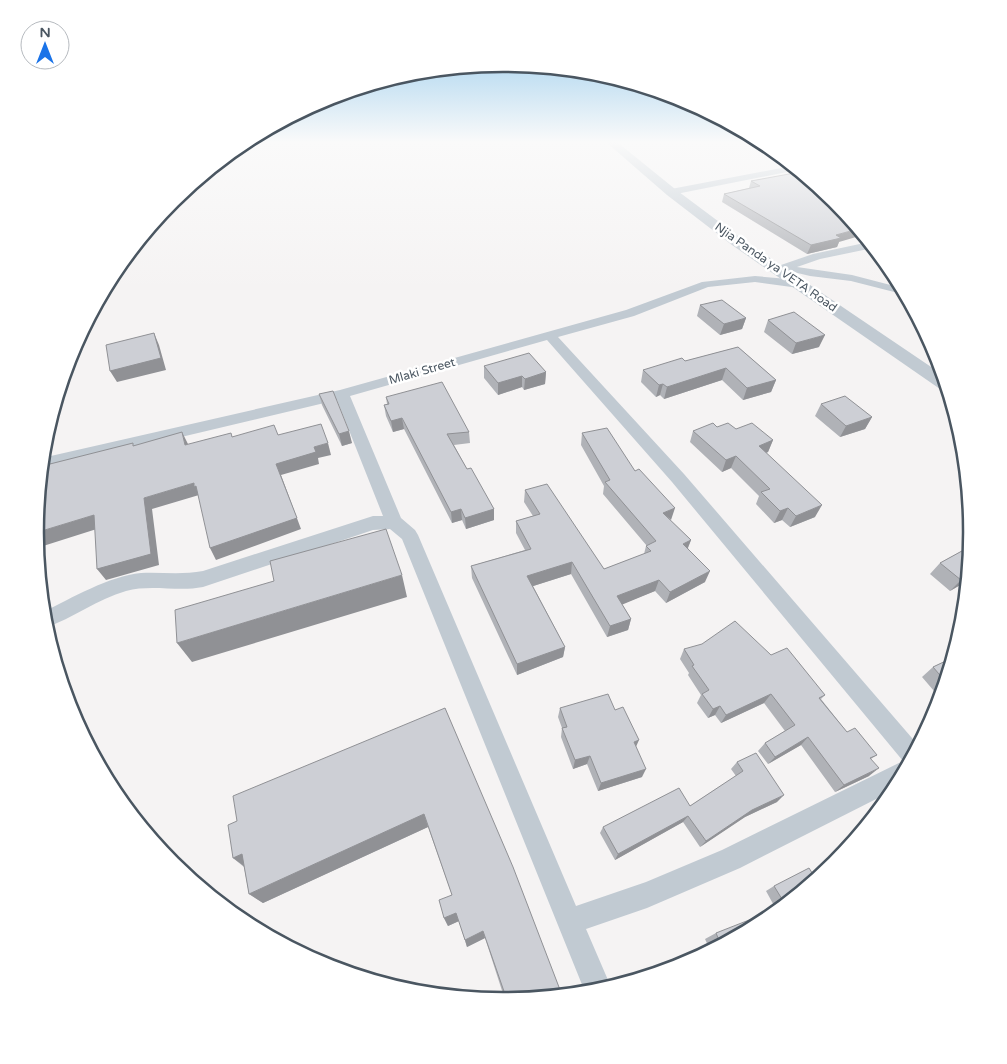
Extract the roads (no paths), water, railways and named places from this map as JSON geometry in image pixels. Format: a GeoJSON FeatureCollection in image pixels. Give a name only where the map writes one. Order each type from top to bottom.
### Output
{"type":"FeatureCollection","features":[{"type":"Feature","properties":{"kind":"street","name":"Njia Panda ya VETA Road"},"geometry":{"type":"LineString","coordinates":[[671,192],[780,268],[799,284],[937,379]]}},
{"type":"Feature","properties":{"kind":"street"},"geometry":{"type":"LineString","coordinates":[[780,268],[817,256],[864,247]]}},
{"type":"Feature","properties":{"kind":"street"},"geometry":{"type":"LineString","coordinates":[[780,268],[860,280],[894,289]]}},
{"type":"Feature","properties":{"kind":"street","name":"Mlaki Street"},"geometry":{"type":"LineString","coordinates":[[50,462],[342,394],[637,311],[706,284],[765,279],[799,284]]}},
{"type":"Feature","properties":{"kind":"street"},"geometry":{"type":"LineString","coordinates":[[550,336],[678,478],[908,750]]}},
{"type":"Feature","properties":{"kind":"street"},"geometry":{"type":"LineString","coordinates":[[342,394],[394,522],[409,535],[595,983]]}},
{"type":"Feature","properties":{"kind":"street"},"geometry":{"type":"LineString","coordinates":[[52,616],[123,584],[141,581],[193,581],[203,579],[373,523],[394,522]]}},
{"type":"Feature","properties":{"kind":"street"},"geometry":{"type":"LineString","coordinates":[[569,922],[647,895],[730,859],[891,779]]}}]}
